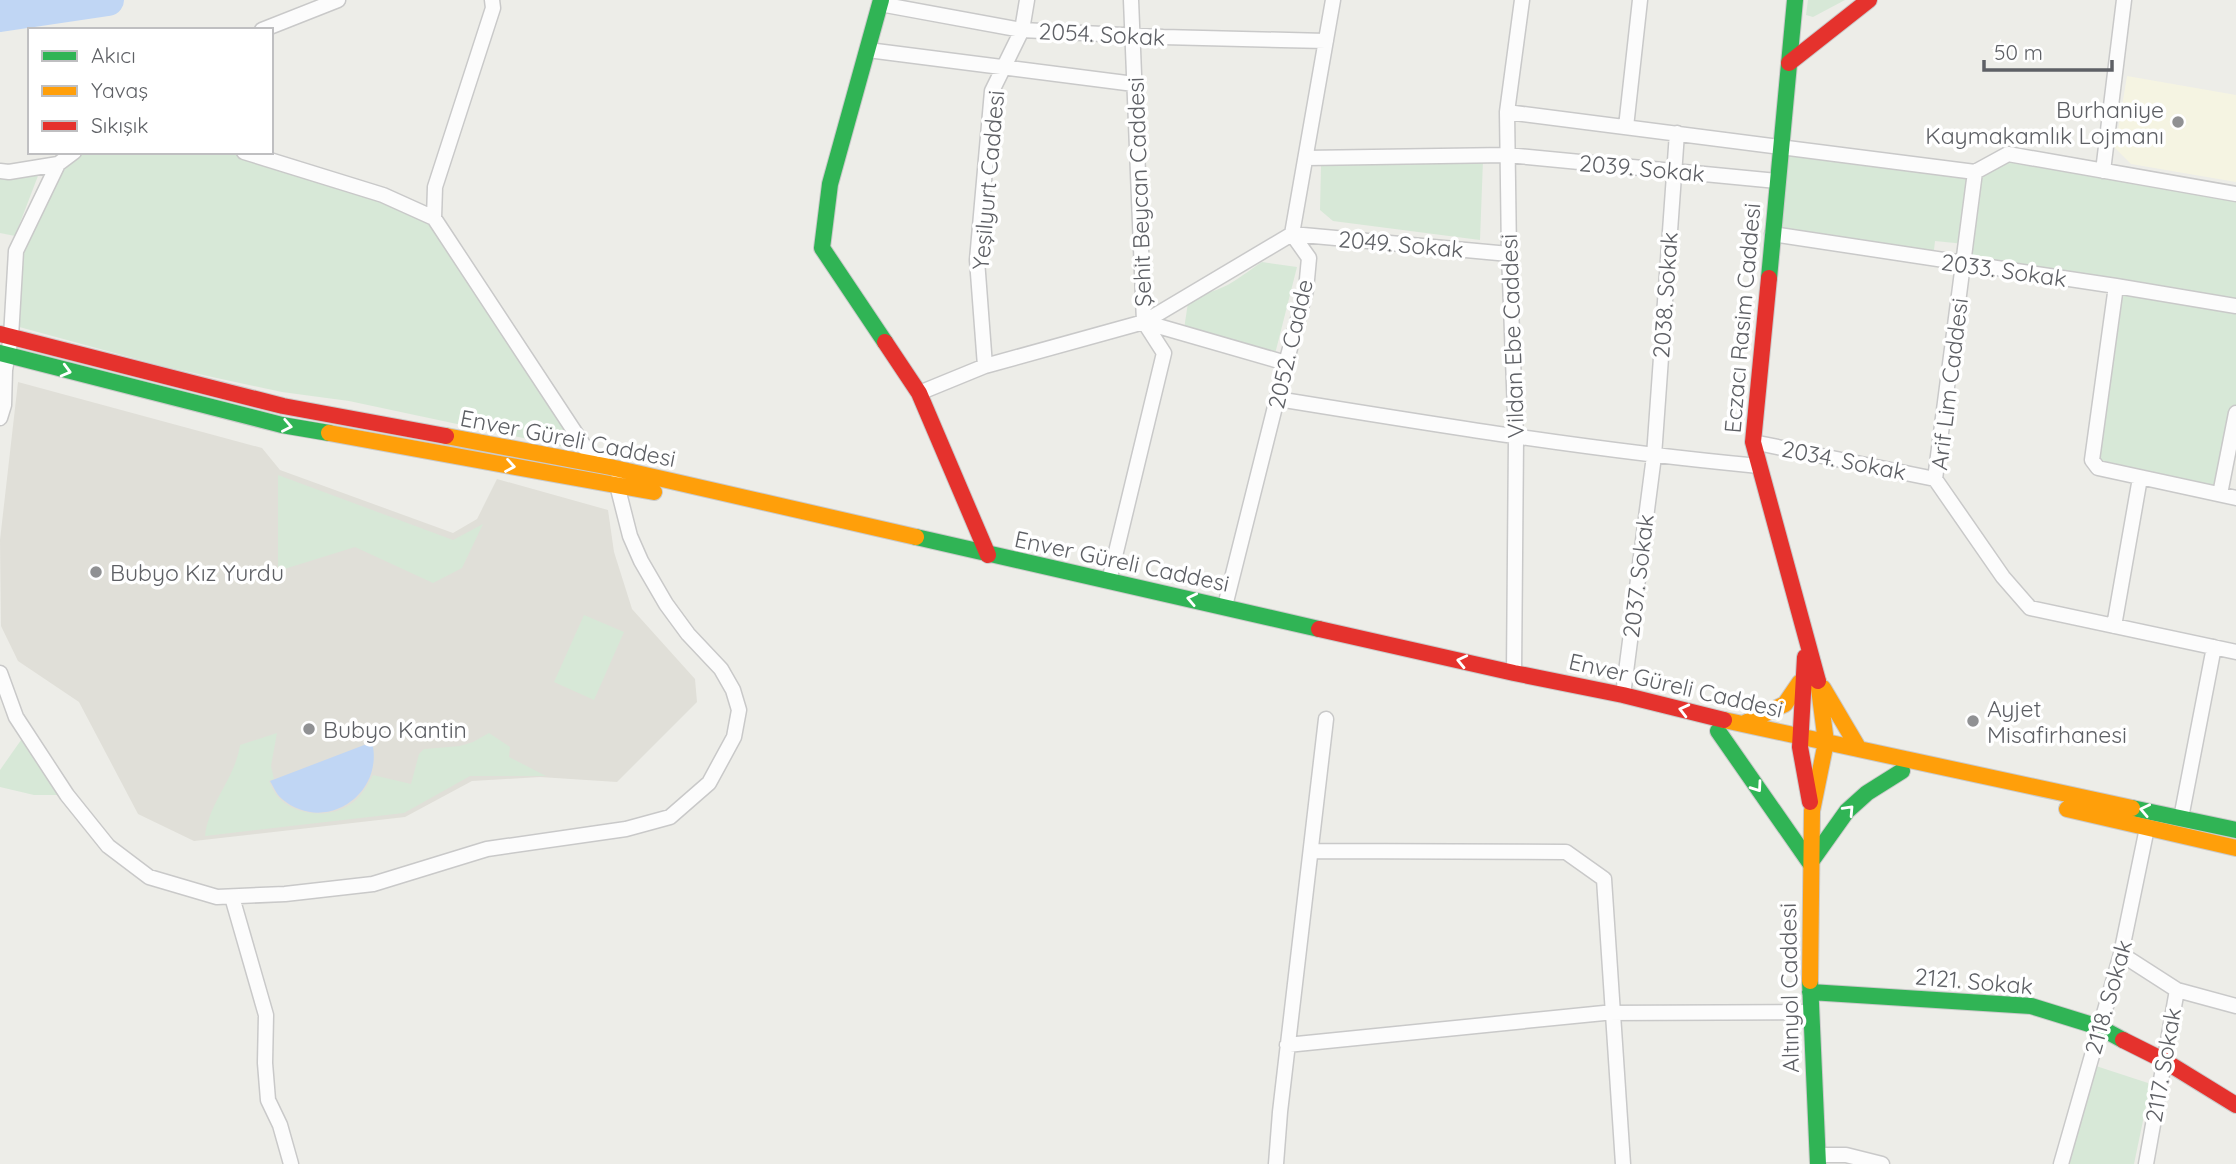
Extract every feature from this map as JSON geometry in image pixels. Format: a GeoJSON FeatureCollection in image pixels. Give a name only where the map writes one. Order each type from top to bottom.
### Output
{"type":"FeatureCollection","features":[{"type":"Feature","properties":{"kind":"main road","name":"Eczacı Rasim Caddesi"},"geometry":{"type":"LineString","coordinates":[[1795,0],[1753,442],[1806,634],[1810,672]]}},
{"type":"Feature","properties":{"kind":"main road"},"geometry":{"type":"LineString","coordinates":[[1789,63],[1869,0]]}},
{"type":"Feature","properties":{"kind":"main road"},"geometry":{"type":"LineString","coordinates":[[881,2],[830,184],[822,248],[919,393],[988,555]]}},
{"type":"Feature","properties":{"kind":"main road","name":"Enver Güreli Caddesi"},"geometry":{"type":"LineString","coordinates":[[6,335],[283,406],[610,467],[785,505],[988,555],[1745,723],[1800,742]]}},
{"type":"Feature","properties":{"kind":"main road","name":"Enver Güreli Caddesi"},"geometry":{"type":"LineString","coordinates":[[4,354],[282,425],[710,504],[1508,686],[1718,731],[1800,742],[1902,771],[2236,848]]}},
{"type":"Feature","properties":{"kind":"main road"},"geometry":{"type":"LineString","coordinates":[[1745,723],[1790,702],[1810,672]]}},
{"type":"Feature","properties":{"kind":"main road"},"geometry":{"type":"LineString","coordinates":[[1810,672],[1800,742],[1812,811]]}},
{"type":"Feature","properties":{"kind":"main road"},"geometry":{"type":"LineString","coordinates":[[1810,672],[1826,748],[1812,811]]}},
{"type":"Feature","properties":{"kind":"main road"},"geometry":{"type":"LineString","coordinates":[[1810,672],[1845,722],[1859,749]]}},
{"type":"Feature","properties":{"kind":"main road"},"geometry":{"type":"LineString","coordinates":[[1718,731],[1810,863],[1847,811],[1867,793],[1902,771]]}},
{"type":"Feature","properties":{"kind":"main road","name":"Enver Güreli Caddesi"},"geometry":{"type":"LineString","coordinates":[[1826,748],[1859,749],[2236,830]]}},
{"type":"Feature","properties":{"kind":"main road","name":"Altınyol Caddesi"},"geometry":{"type":"LineString","coordinates":[[1812,811],[1810,992],[1818,1159]]}},
{"type":"Feature","properties":{"kind":"main road","name":"2121. Sokak"},"geometry":{"type":"LineString","coordinates":[[1810,992],[2031,1006],[2099,1027],[2164,1060],[2236,1105]]}},
{"type":"Feature","properties":{"kind":"street"},"geometry":{"type":"LineString","coordinates":[[267,28],[338,0]]}},
{"type":"Feature","properties":{"kind":"street"},"geometry":{"type":"LineString","coordinates":[[434,218],[435,187],[493,8],[492,0]]}},
{"type":"Feature","properties":{"kind":"street","name":"Yeşilyurt Caddesi"},"geometry":{"type":"LineString","coordinates":[[985,366],[977,260],[992,91],[1022,30],[1027,0]]}},
{"type":"Feature","properties":{"kind":"street","name":"Şehit Beycan Caddesi"},"geometry":{"type":"LineString","coordinates":[[1109,581],[1164,353],[1144,322],[1130,0]]}},
{"type":"Feature","properties":{"kind":"street"},"geometry":{"type":"LineString","coordinates":[[919,393],[985,366],[1144,322],[1292,234],[1333,0]]}},
{"type":"Feature","properties":{"kind":"street","name":"Vildan Ebe Caddesi"},"geometry":{"type":"LineString","coordinates":[[1514,673],[1516,438],[1507,112],[1522,0]]}},
{"type":"Feature","properties":{"kind":"street"},"geometry":{"type":"LineString","coordinates":[[1626,127],[1640,0]]}},
{"type":"Feature","properties":{"kind":"street"},"geometry":{"type":"LineString","coordinates":[[2103,171],[2124,0]]}},
{"type":"Feature","properties":{"kind":"street","name":"2054. Sokak"},"geometry":{"type":"LineString","coordinates":[[881,2],[1022,30],[1326,41]]}},
{"type":"Feature","properties":{"kind":"street"},"geometry":{"type":"LineString","coordinates":[[868,50],[1134,84]]}},
{"type":"Feature","properties":{"kind":"street"},"geometry":{"type":"LineString","coordinates":[[1507,112],[1975,172],[2008,153],[2236,194]]}},
{"type":"Feature","properties":{"kind":"street","name":"2038. Sokak"},"geometry":{"type":"LineString","coordinates":[[1654,456],[1676,133]]}},
{"type":"Feature","properties":{"kind":"street"},"geometry":{"type":"LineString","coordinates":[[0,418],[4,405],[4,354],[16,251],[58,164],[71,154]]}},
{"type":"Feature","properties":{"kind":"street"},"geometry":{"type":"LineString","coordinates":[[0,673],[16,717],[67,795],[108,846],[149,877],[217,897],[285,894],[373,884],[488,849],[626,829],[670,817],[709,783],[734,737],[739,710],[733,690],[721,669],[688,634],[666,604],[641,561],[630,536],[610,467],[588,452],[434,218],[383,195],[250,154]]}},
{"type":"Feature","properties":{"kind":"street","name":"2039. Sokak"},"geometry":{"type":"LineString","coordinates":[[1306,158],[1507,155],[1777,181]]}},
{"type":"Feature","properties":{"kind":"street"},"geometry":{"type":"LineString","coordinates":[[0,171],[58,164]]}},
{"type":"Feature","properties":{"kind":"street","name":"Arif Lim Caddesi"},"geometry":{"type":"LineString","coordinates":[[1975,172],[1935,479],[2003,577],[2030,608],[2236,652]]}},
{"type":"Feature","properties":{"kind":"street","name":"2049. Sokak"},"geometry":{"type":"LineString","coordinates":[[1292,234],[1509,254]]}},
{"type":"Feature","properties":{"kind":"street","name":"2052. Cadde"},"geometry":{"type":"LineString","coordinates":[[1225,606],[1306,290],[1309,258],[1292,234]]}},
{"type":"Feature","properties":{"kind":"street","name":"2033. Sokak"},"geometry":{"type":"LineString","coordinates":[[1772,234],[2236,306]]}},
{"type":"Feature","properties":{"kind":"street"},"geometry":{"type":"LineString","coordinates":[[2116,286],[2092,460],[2098,468],[2236,498]]}},
{"type":"Feature","properties":{"kind":"street"},"geometry":{"type":"LineString","coordinates":[[1144,322],[1286,363]]}},
{"type":"Feature","properties":{"kind":"street"},"geometry":{"type":"LineString","coordinates":[[1278,399],[1516,438],[1759,466]]}},
{"type":"Feature","properties":{"kind":"street"},"geometry":{"type":"LineString","coordinates":[[2220,494],[2236,413]]}},
{"type":"Feature","properties":{"kind":"street","name":"2034. Sokak"},"geometry":{"type":"LineString","coordinates":[[1753,442],[1935,479]]}},
{"type":"Feature","properties":{"kind":"street","name":"2037. Sokak"},"geometry":{"type":"LineString","coordinates":[[1623,695],[1654,456]]}},
{"type":"Feature","properties":{"kind":"street"},"geometry":{"type":"LineString","coordinates":[[2114,626],[2140,478]]}},
{"type":"Feature","properties":{"kind":"street"},"geometry":{"type":"LineString","coordinates":[[2181,818],[2214,647]]}},
{"type":"Feature","properties":{"kind":"street"},"geometry":{"type":"LineString","coordinates":[[1276,1164],[1287,1045],[1326,719]]}},
{"type":"Feature","properties":{"kind":"street","name":"2118. Sokak"},"geometry":{"type":"LineString","coordinates":[[2061,1164],[2122,954],[2147,828]]}},
{"type":"Feature","properties":{"kind":"street"},"geometry":{"type":"LineString","coordinates":[[1311,851],[1566,852],[1604,879],[1623,1164]]}},
{"type":"Feature","properties":{"kind":"street"},"geometry":{"type":"LineString","coordinates":[[232,897],[266,1015],[265,1063],[268,1100],[280,1125],[291,1164]]}},
{"type":"Feature","properties":{"kind":"street","name":"2117. Sokak"},"geometry":{"type":"LineString","coordinates":[[2122,954],[2177,990],[2146,1164]]}},
{"type":"Feature","properties":{"kind":"street"},"geometry":{"type":"LineString","coordinates":[[2177,990],[2236,1006]]}},
{"type":"Feature","properties":{"kind":"street"},"geometry":{"type":"LineString","coordinates":[[1287,1045],[1613,1013],[1811,1012]]}},
{"type":"Feature","properties":{"kind":"street"},"geometry":{"type":"LineString","coordinates":[[1818,1159],[1846,1155],[1882,1164]]}},
{"type":"Feature","properties":{"kind":"shaded area"},"geometry":{"type":"Polygon","coordinates":[[[1808,0],[1845,0],[1813,17],[1806,15],[1808,0]]]}},
{"type":"Feature","properties":{"kind":"shaded area","name":"Burhaniye Kaymakamlık Lojmanı"},"geometry":{"type":"Polygon","coordinates":[[[2127,76],[2236,95],[2236,182],[2131,164],[2115,148],[2127,76]]]}},
{"type":"Feature","properties":{"kind":"shaded area"},"geometry":{"type":"Polygon","coordinates":[[[1780,146],[1974,172],[2008,154],[2236,194],[2236,413],[2220,494],[2094,465],[2116,286],[1963,263],[1965,244],[1935,241],[1933,259],[1772,234],[1780,146]]]}},
{"type":"Feature","properties":{"kind":"shaded area"},"geometry":{"type":"Polygon","coordinates":[[[71,154],[250,154],[434,218],[579,450],[349,401],[282,392],[166,367],[12,325],[17,251],[58,164],[71,154]]]}},
{"type":"Feature","properties":{"kind":"shaded area"},"geometry":{"type":"Polygon","coordinates":[[[1483,160],[1480,240],[1333,221],[1320,210],[1321,166],[1326,162],[1483,160]]]}},
{"type":"Feature","properties":{"kind":"shaded area"},"geometry":{"type":"Polygon","coordinates":[[[0,164],[41,168],[15,236],[0,233],[0,164]]]}},
{"type":"Feature","properties":{"kind":"shaded area"},"geometry":{"type":"Polygon","coordinates":[[[1262,262],[1297,267],[1275,354],[1184,329],[1189,296],[1220,288],[1262,262]]]}},
{"type":"Feature","properties":{"kind":"shaded area"},"geometry":{"type":"Polygon","coordinates":[[[18,382],[262,448],[280,470],[453,533],[477,519],[497,479],[608,510],[614,552],[632,609],[695,679],[697,702],[617,782],[540,777],[472,781],[405,817],[194,841],[138,814],[79,702],[18,661],[1,626],[0,540],[18,382]]]}},
{"type":"Feature","properties":{"kind":"shaded area"},"geometry":{"type":"Polygon","coordinates":[[[278,475],[453,540],[483,524],[462,568],[433,583],[355,547],[278,571],[278,475]]]}},
{"type":"Feature","properties":{"kind":"shaded area"},"geometry":{"type":"Polygon","coordinates":[[[584,615],[624,632],[594,700],[554,682],[584,615]]]}},
{"type":"Feature","properties":{"kind":"shaded area"},"geometry":{"type":"Polygon","coordinates":[[[26,733],[67,795],[34,795],[0,787],[0,770],[26,733]]]}},
{"type":"Feature","properties":{"kind":"shaded area"},"geometry":{"type":"Polygon","coordinates":[[[277,733],[271,766],[274,779],[269,781],[281,800],[305,812],[333,812],[349,805],[360,795],[373,775],[411,784],[419,754],[424,749],[460,746],[489,733],[510,747],[509,757],[546,776],[470,776],[404,813],[205,836],[211,812],[233,769],[240,745],[277,733]]]}},
{"type":"Feature","properties":{"kind":"shaded area"},"geometry":{"type":"Polygon","coordinates":[[[2096,1066],[2148,1083],[2150,1087],[2134,1164],[2068,1164],[2096,1066]]]}},
{"type":"Feature","properties":{"kind":"water"},"geometry":{"type":"Polygon","coordinates":[[[372,742],[374,761],[361,792],[348,804],[333,810],[316,813],[299,809],[280,797],[270,781],[372,742]]]}},
{"type":"Feature","properties":{"kind":"waterway"},"geometry":{"type":"LineString","coordinates":[[0,16],[108,0]]}},
{"type":"Feature","properties":{"kind":"traffic: fast"},"geometry":{"type":"LineString","coordinates":[[881,0],[830,184],[822,248],[885,342]]}},
{"type":"Feature","properties":{"kind":"traffic: fast"},"geometry":{"type":"LineString","coordinates":[[1769,278],[1795,0]]}},
{"type":"Feature","properties":{"kind":"traffic: fast"},"geometry":{"type":"LineString","coordinates":[[0,353],[282,425],[329,433]]}},
{"type":"Feature","properties":{"kind":"traffic: fast"},"geometry":{"type":"LineString","coordinates":[[916,537],[1319,629]]}},
{"type":"Feature","properties":{"kind":"traffic: fast"},"geometry":{"type":"LineString","coordinates":[[1718,731],[1810,863],[1847,811],[1867,793],[1902,771]]}},
{"type":"Feature","properties":{"kind":"traffic: fast"},"geometry":{"type":"LineString","coordinates":[[2132,808],[2236,830]]}},
{"type":"Feature","properties":{"kind":"traffic: fast"},"geometry":{"type":"LineString","coordinates":[[1810,981],[1818,1164]]}},
{"type":"Feature","properties":{"kind":"traffic: fast"},"geometry":{"type":"LineString","coordinates":[[1810,992],[2031,1006],[2099,1027],[2123,1040]]}},
{"type":"Feature","properties":{"kind":"traffic: slow"},"geometry":{"type":"LineString","coordinates":[[329,433],[654,492]]}},
{"type":"Feature","properties":{"kind":"traffic: slow"},"geometry":{"type":"LineString","coordinates":[[446,436],[610,467],[916,537]]}},
{"type":"Feature","properties":{"kind":"traffic: slow"},"geometry":{"type":"LineString","coordinates":[[1810,981],[1812,811],[1826,742],[1818,681]]}},
{"type":"Feature","properties":{"kind":"traffic: slow"},"geometry":{"type":"LineString","coordinates":[[1745,723],[1785,704],[1800,682]]}},
{"type":"Feature","properties":{"kind":"traffic: slow"},"geometry":{"type":"LineString","coordinates":[[1823,688],[1859,749]]}},
{"type":"Feature","properties":{"kind":"traffic: slow"},"geometry":{"type":"LineString","coordinates":[[1724,720],[2132,808]]}},
{"type":"Feature","properties":{"kind":"traffic: slow"},"geometry":{"type":"LineString","coordinates":[[2067,809],[2236,848]]}},
{"type":"Feature","properties":{"kind":"traffic: jam"},"geometry":{"type":"LineString","coordinates":[[1789,63],[1869,0]]}},
{"type":"Feature","properties":{"kind":"traffic: jam"},"geometry":{"type":"LineString","coordinates":[[1769,278],[1753,442],[1818,681]]}},
{"type":"Feature","properties":{"kind":"traffic: jam"},"geometry":{"type":"LineString","coordinates":[[0,334],[283,406],[446,436]]}},
{"type":"Feature","properties":{"kind":"traffic: jam"},"geometry":{"type":"LineString","coordinates":[[885,342],[919,393],[988,555]]}},
{"type":"Feature","properties":{"kind":"traffic: jam"},"geometry":{"type":"LineString","coordinates":[[1319,629],[1623,695],[1724,720]]}},
{"type":"Feature","properties":{"kind":"traffic: jam"},"geometry":{"type":"LineString","coordinates":[[1805,657],[1800,747],[1810,802]]}},
{"type":"Feature","properties":{"kind":"traffic: jam"},"geometry":{"type":"LineString","coordinates":[[2123,1040],[2163,1060],[2236,1105]]}},
{"type":"Feature","properties":{"kind":"place","name":"Burhaniye Kaymakamlık Lojmanı"},"geometry":{"type":"Point","coordinates":[2178,122]}},
{"type":"Feature","properties":{"kind":"place","name":"Bubyo Kız Yurdu"},"geometry":{"type":"Point","coordinates":[96,572]}},
{"type":"Feature","properties":{"kind":"place","name":"Ayjet Misafirhanesi"},"geometry":{"type":"Point","coordinates":[1973,721]}},
{"type":"Feature","properties":{"kind":"place","name":"Bubyo Kantin"},"geometry":{"type":"Point","coordinates":[309,729]}}]}
